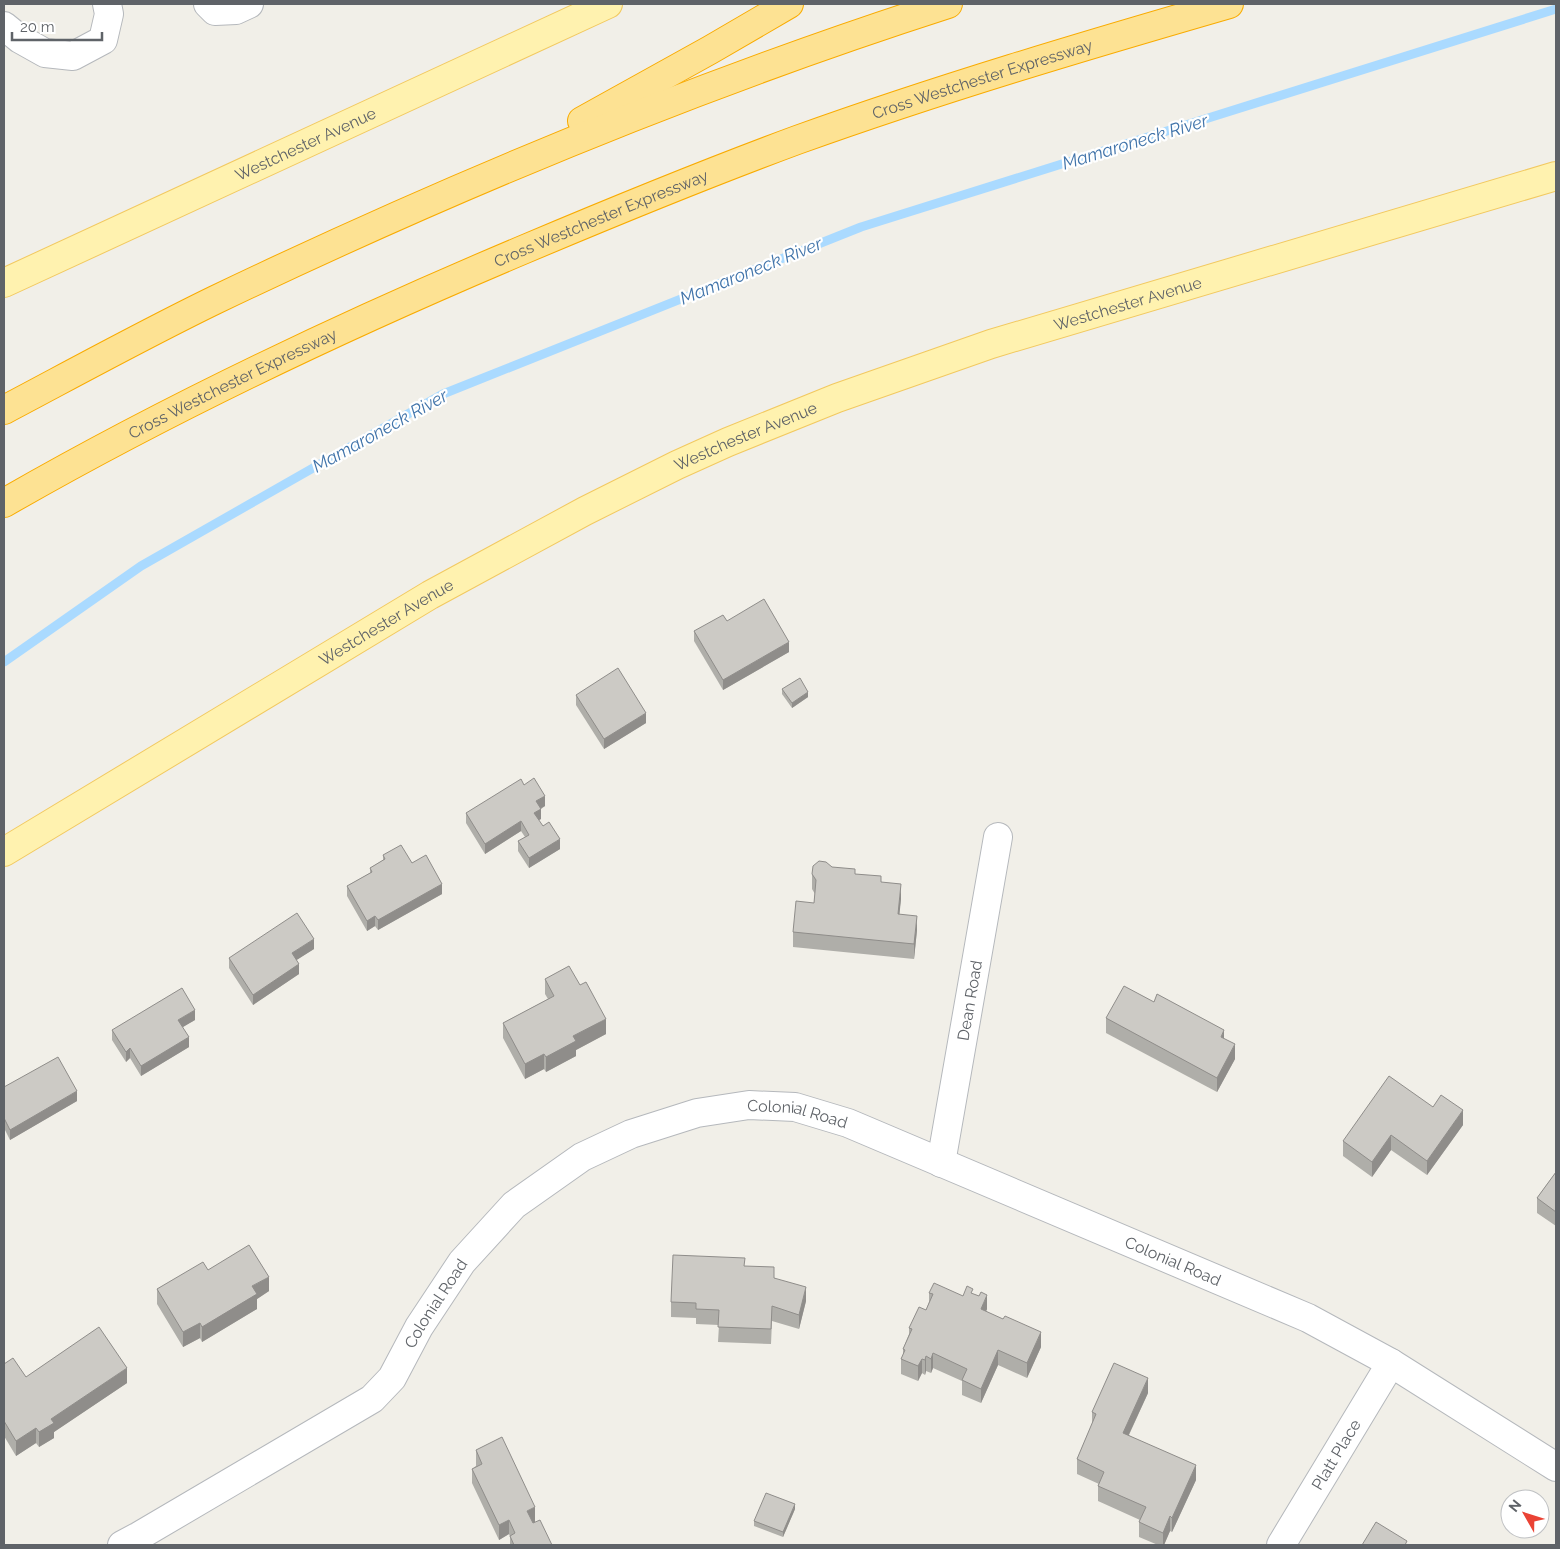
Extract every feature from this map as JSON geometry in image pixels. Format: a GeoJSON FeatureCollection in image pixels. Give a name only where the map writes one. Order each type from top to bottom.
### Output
{"type":"FeatureCollection","features":[{"type":"Feature","properties":{"kind":"highway"},"geometry":{"type":"LineString","coordinates":[[468,184],[789,4]]}},
{"type":"Feature","properties":{"kind":"highway"},"geometry":{"type":"LineString","coordinates":[[4,410],[214,301],[361,231],[468,184],[717,84],[819,47],[948,4]]}},
{"type":"Feature","properties":{"kind":"highway","name":"Cross Westchester Expressway"},"geometry":{"type":"LineString","coordinates":[[4,503],[200,398],[297,350],[394,305],[596,219],[788,144],[900,105],[1104,40],[1229,4]]}},
{"type":"Feature","properties":{"kind":"main road","name":"Westchester Avenue"},"geometry":{"type":"LineString","coordinates":[[4,283],[608,4]]}},
{"type":"Feature","properties":{"kind":"main road","name":"Westchester Avenue"},"geometry":{"type":"LineString","coordinates":[[4,852],[430,595],[585,511],[677,465],[720,446],[838,398],[991,344],[1556,176]]}},
{"type":"Feature","properties":{"kind":"street"},"geometry":{"type":"LineString","coordinates":[[4,26],[20,39],[45,53],[73,56],[103,40],[109,14],[106,4]]}},
{"type":"Feature","properties":{"kind":"street"},"geometry":{"type":"LineString","coordinates":[[208,4],[215,11],[236,10],[249,4]]}},
{"type":"Feature","properties":{"kind":"street","name":"Dean Road"},"geometry":{"type":"LineString","coordinates":[[941,1163],[998,837]]}},
{"type":"Feature","properties":{"kind":"street","name":"Colonial Road"},"geometry":{"type":"LineString","coordinates":[[122,1545],[372,1399],[392,1378],[419,1327],[462,1262],[514,1205],[582,1157],[631,1134],[697,1113],[749,1105],[795,1108],[848,1123],[1308,1318],[1391,1363],[1556,1467]]}},
{"type":"Feature","properties":{"kind":"street","name":"Platt Place"},"geometry":{"type":"LineString","coordinates":[[1281,1545],[1391,1363]]}},
{"type":"Feature","properties":{"kind":"building"},"geometry":{"type":"Polygon","coordinates":[[[764,599],[789,642],[723,680],[694,631],[723,615],[727,621],[764,599]]]}},
{"type":"Feature","properties":{"kind":"building"},"geometry":{"type":"Polygon","coordinates":[[[618,668],[646,713],[604,739],[576,695],[618,668]]]}},
{"type":"Feature","properties":{"kind":"building"},"geometry":{"type":"Polygon","coordinates":[[[800,678],[808,692],[792,703],[782,689],[800,678]]]}},
{"type":"Feature","properties":{"kind":"building"},"geometry":{"type":"Polygon","coordinates":[[[534,778],[545,796],[536,801],[541,809],[534,813],[543,826],[549,822],[560,839],[529,858],[518,841],[529,835],[521,821],[485,844],[466,813],[521,779],[524,785],[534,778]]]}},
{"type":"Feature","properties":{"kind":"building"},"geometry":{"type":"Polygon","coordinates":[[[401,845],[412,863],[426,855],[442,884],[378,920],[375,916],[367,921],[347,886],[372,872],[370,868],[385,859],[383,855],[401,845]]]}},
{"type":"Feature","properties":{"kind":"building"},"geometry":{"type":"Polygon","coordinates":[[[819,861],[826,862],[832,867],[855,869],[855,874],[881,876],[881,882],[901,884],[898,914],[917,916],[914,944],[793,932],[796,901],[814,903],[816,880],[812,874],[813,866],[819,861]]]}},
{"type":"Feature","properties":{"kind":"building"},"geometry":{"type":"Polygon","coordinates":[[[297,913],[314,939],[292,953],[299,964],[253,995],[229,958],[297,913]]]}},
{"type":"Feature","properties":{"kind":"building"},"geometry":{"type":"Polygon","coordinates":[[[569,966],[580,985],[586,982],[606,1019],[573,1036],[576,1041],[546,1057],[544,1054],[525,1064],[503,1023],[554,996],[545,979],[569,966]]]}},
{"type":"Feature","properties":{"kind":"building"},"geometry":{"type":"Polygon","coordinates":[[[1124,986],[1154,1002],[1157,994],[1224,1030],[1221,1037],[1235,1044],[1217,1078],[1106,1018],[1124,986]]]}},
{"type":"Feature","properties":{"kind":"building"},"geometry":{"type":"Polygon","coordinates":[[[182,988],[195,1010],[178,1020],[189,1037],[141,1066],[130,1048],[126,1052],[112,1030],[182,988]]]}},
{"type":"Feature","properties":{"kind":"building"},"geometry":{"type":"Polygon","coordinates":[[[58,1057],[77,1091],[10,1130],[4,1118],[4,1087],[58,1057]]]}},
{"type":"Feature","properties":{"kind":"building"},"geometry":{"type":"Polygon","coordinates":[[[1389,1076],[1433,1107],[1441,1095],[1463,1110],[1427,1161],[1391,1135],[1372,1162],[1343,1141],[1389,1076]]]}},
{"type":"Feature","properties":{"kind":"building"},"geometry":{"type":"Polygon","coordinates":[[[1556,1172],[1556,1212],[1537,1198],[1556,1172]]]}},
{"type":"Feature","properties":{"kind":"building"},"geometry":{"type":"Polygon","coordinates":[[[249,1245],[269,1277],[252,1286],[257,1294],[202,1327],[200,1323],[183,1332],[157,1289],[203,1262],[208,1270],[249,1245]]]}},
{"type":"Feature","properties":{"kind":"building"},"geometry":{"type":"Polygon","coordinates":[[[673,1255],[745,1258],[744,1266],[774,1267],[774,1278],[806,1287],[799,1315],[772,1306],[771,1329],[718,1327],[719,1310],[696,1309],[696,1303],[671,1302],[673,1255]]]}},
{"type":"Feature","properties":{"kind":"building"},"geometry":{"type":"Polygon","coordinates":[[[934,1283],[963,1296],[967,1286],[973,1289],[971,1293],[979,1296],[981,1292],[987,1295],[981,1309],[1003,1319],[1005,1316],[1041,1332],[1027,1363],[998,1350],[981,1389],[962,1380],[967,1369],[933,1353],[931,1359],[926,1356],[925,1360],[922,1359],[918,1366],[901,1359],[905,1350],[903,1349],[912,1329],[909,1328],[919,1307],[926,1310],[933,1294],[929,1293],[934,1283]]]}},
{"type":"Feature","properties":{"kind":"building"},"geometry":{"type":"Polygon","coordinates":[[[99,1327],[127,1368],[51,1419],[54,1423],[39,1432],[36,1428],[16,1441],[4,1421],[4,1364],[13,1358],[26,1377],[99,1327]]]}},
{"type":"Feature","properties":{"kind":"building"},"geometry":{"type":"Polygon","coordinates":[[[1114,1363],[1148,1378],[1123,1433],[1196,1465],[1172,1518],[1170,1516],[1163,1533],[1139,1522],[1146,1507],[1098,1486],[1104,1472],[1077,1459],[1096,1414],[1092,1412],[1114,1363]]]}},
{"type":"Feature","properties":{"kind":"building"},"geometry":{"type":"Polygon","coordinates":[[[502,1437],[535,1507],[527,1511],[533,1523],[540,1520],[552,1545],[514,1545],[510,1536],[515,1533],[509,1520],[499,1525],[472,1469],[482,1464],[476,1450],[502,1437]]]}},
{"type":"Feature","properties":{"kind":"building"},"geometry":{"type":"Polygon","coordinates":[[[766,1493],[795,1504],[783,1532],[754,1521],[766,1493]]]}},
{"type":"Feature","properties":{"kind":"building"},"geometry":{"type":"Polygon","coordinates":[[[1376,1522],[1407,1541],[1405,1545],[1362,1545],[1376,1522]]]}},
{"type":"Feature","properties":{"kind":"waterway","name":"Mamaroneck River"},"geometry":{"type":"LineString","coordinates":[[4,662],[141,566],[443,394],[861,227],[1556,9]]}}]}
